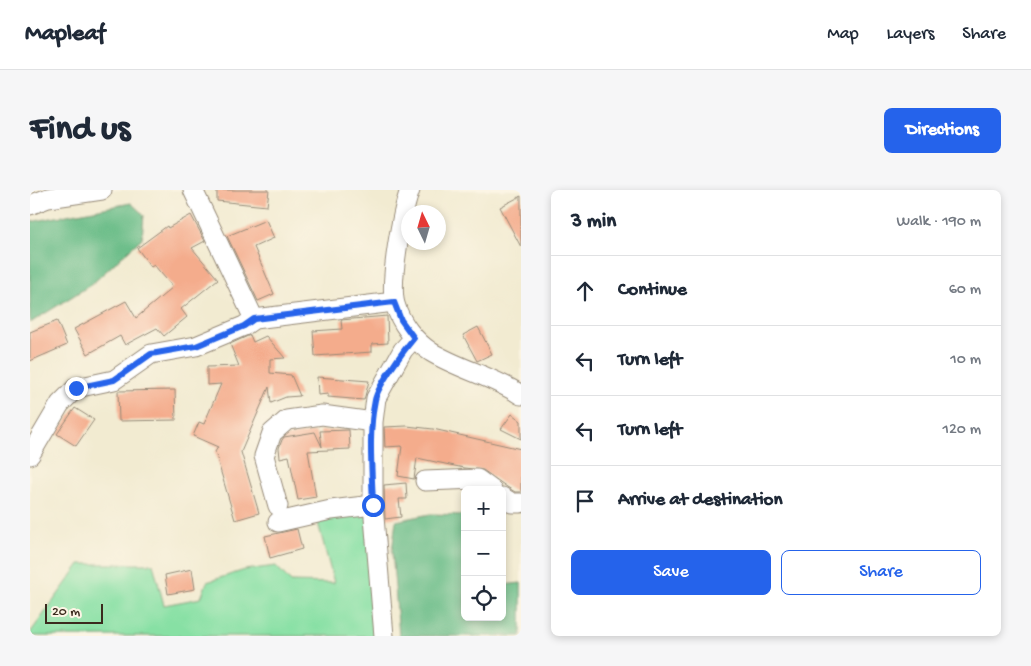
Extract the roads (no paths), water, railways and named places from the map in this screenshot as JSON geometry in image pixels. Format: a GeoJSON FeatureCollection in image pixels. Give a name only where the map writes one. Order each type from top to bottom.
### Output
{"type":"FeatureCollection","features":[{"type":"Feature","properties":{"kind":"street"},"geometry":{"type":"LineString","coordinates":[[30,205],[48,198],[102,190]]}},
{"type":"Feature","properties":{"kind":"street"},"geometry":{"type":"LineString","coordinates":[[193,190],[254,319]]}},
{"type":"Feature","properties":{"kind":"street"},"geometry":{"type":"LineString","coordinates":[[410,190],[404,206],[395,278],[394,302],[401,320],[414,338],[430,351],[521,396]]}},
{"type":"Feature","properties":{"kind":"street"},"geometry":{"type":"LineString","coordinates":[[30,455],[60,404],[76,388],[114,380],[151,354],[196,346],[244,326],[254,319],[394,302]]}},
{"type":"Feature","properties":{"kind":"street"},"geometry":{"type":"LineString","coordinates":[[384,636],[373,505],[372,422],[376,398],[403,350],[414,338]]}},
{"type":"Feature","properties":{"kind":"street"},"geometry":{"type":"LineString","coordinates":[[372,422],[322,415],[287,420],[272,433],[264,456],[278,514],[373,505]]}},
{"type":"Feature","properties":{"kind":"street"},"geometry":{"type":"LineString","coordinates":[[424,481],[477,479],[487,486]]}},
{"type":"Feature","properties":{"kind":"street"},"geometry":{"type":"LineString","coordinates":[[506,499],[512,503],[521,503]]}}]}
